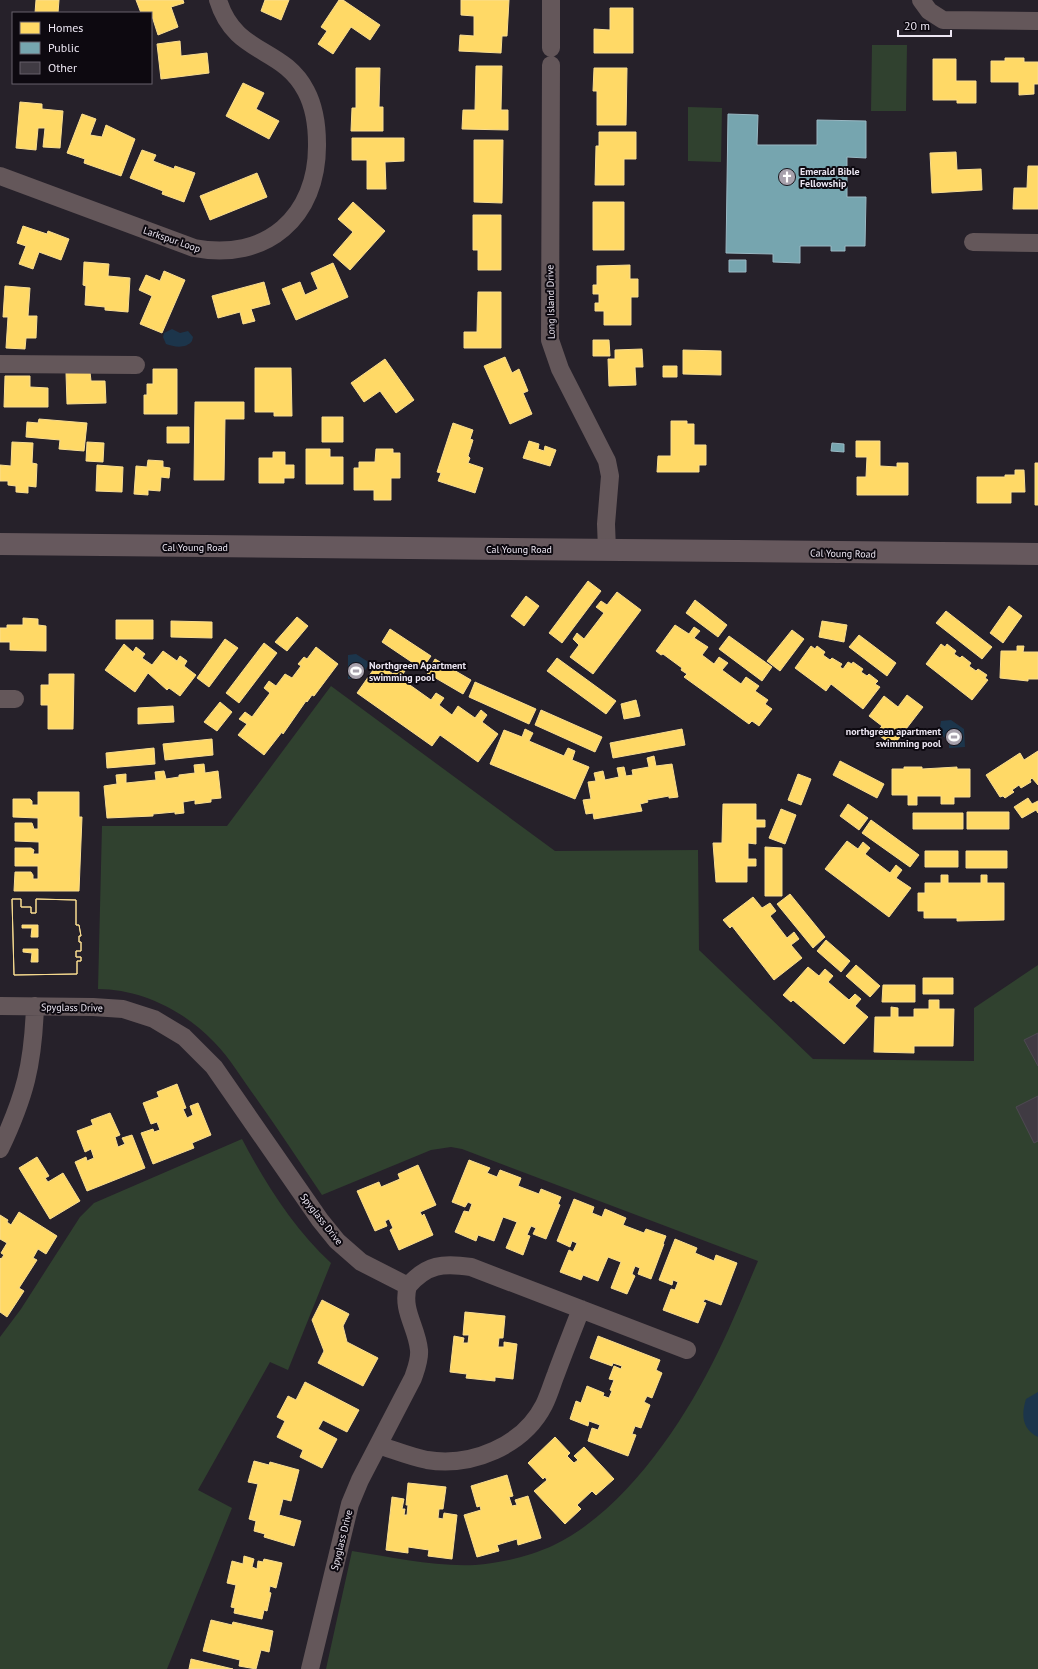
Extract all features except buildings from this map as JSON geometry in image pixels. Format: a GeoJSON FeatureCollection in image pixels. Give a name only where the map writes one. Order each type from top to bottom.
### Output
{"type":"FeatureCollection","features":[{"type":"Feature","properties":{"kind":"main road","name":"Cal Young Road"},"geometry":{"type":"LineString","coordinates":[[0,544],[1038,554]]}},
{"type":"Feature","properties":{"kind":"street","name":"Larkspur Loop"},"geometry":{"type":"LineString","coordinates":[[0,176],[194,248],[205,250],[223,252],[242,249],[263,241],[286,226],[300,209],[307,197],[315,174],[317,165],[317,131],[313,106],[302,84],[291,70],[250,44],[230,26],[218,0]]}},
{"type":"Feature","properties":{"kind":"street","name":"Long Island Drive"},"geometry":{"type":"LineString","coordinates":[[551,0],[550,340],[560,369],[607,461],[610,476],[606,524],[607,550]]}},
{"type":"Feature","properties":{"kind":"street"},"geometry":{"type":"LineString","coordinates":[[921,0],[929,11],[943,20],[1038,21]]}},
{"type":"Feature","properties":{"kind":"street"},"geometry":{"type":"LineString","coordinates":[[973,242],[1038,243]]}},
{"type":"Feature","properties":{"kind":"street"},"geometry":{"type":"LineString","coordinates":[[0,364],[136,365]]}},
{"type":"Feature","properties":{"kind":"street","name":"Spyglass Drive"},"geometry":{"type":"LineString","coordinates":[[0,1006],[100,1007],[123,1009],[154,1019],[184,1037],[214,1067],[320,1220],[337,1241],[361,1262],[408,1286],[406,1303],[418,1343],[418,1360],[412,1378],[360,1480],[350,1504],[310,1669]]}},
{"type":"Feature","properties":{"kind":"street"},"geometry":{"type":"LineString","coordinates":[[0,1149],[18,1110],[27,1079],[34,1039],[35,1006]]}},
{"type":"Feature","properties":{"kind":"street"},"geometry":{"type":"LineString","coordinates":[[408,1286],[423,1272],[432,1268],[445,1265],[471,1267],[687,1350]]}},
{"type":"Feature","properties":{"kind":"street"},"geometry":{"type":"LineString","coordinates":[[378,1445],[428,1460],[446,1461],[463,1460],[481,1456],[514,1440],[527,1428],[544,1404],[581,1309]]}},
{"type":"Feature","properties":{"kind":"green space"},"geometry":{"type":"Polygon","coordinates":[[[872,45],[907,45],[906,111],[871,111],[872,45]]]}},
{"type":"Feature","properties":{"kind":"green space"},"geometry":{"type":"Polygon","coordinates":[[[688,107],[722,108],[721,162],[688,161],[688,107]]]}},
{"type":"Feature","properties":{"kind":"green space"},"geometry":{"type":"Polygon","coordinates":[[[331,686],[555,851],[698,850],[699,950],[813,1059],[974,1061],[974,1008],[1038,965],[1038,1669],[326,1669],[352,1551],[414,1561],[445,1564],[475,1565],[495,1563],[526,1556],[554,1545],[580,1530],[605,1510],[629,1487],[650,1462],[688,1407],[723,1341],[758,1261],[462,1149],[451,1147],[431,1150],[322,1195],[231,1062],[220,1048],[202,1031],[190,1021],[161,1004],[130,993],[98,989],[102,826],[227,826],[331,686]]]}},
{"type":"Feature","properties":{"kind":"green space"},"geometry":{"type":"Polygon","coordinates":[[[242,1139],[260,1172],[281,1205],[317,1250],[331,1263],[288,1370],[270,1362],[198,1490],[232,1508],[167,1669],[0,1669],[0,1337],[21,1309],[80,1217],[94,1203],[242,1139]]]}},
{"type":"Feature","properties":{"kind":"water"},"geometry":{"type":"Polygon","coordinates":[[[172,329],[180,333],[188,331],[193,337],[192,341],[183,346],[166,344],[163,337],[164,333],[172,329]]]}},
{"type":"Feature","properties":{"kind":"water","name":"Northgreen Apartment swimming pool"},"geometry":{"type":"Polygon","coordinates":[[[356,654],[370,663],[359,679],[348,679],[348,655],[356,654]]]}},
{"type":"Feature","properties":{"kind":"water","name":"northgreen apartment swimming pool"},"geometry":{"type":"Polygon","coordinates":[[[951,720],[964,729],[965,747],[949,748],[949,741],[939,733],[941,721],[951,720]]]}},
{"type":"Feature","properties":{"kind":"water"},"geometry":{"type":"Polygon","coordinates":[[[1038,1392],[1038,1437],[1026,1426],[1023,1416],[1026,1399],[1038,1392]]]}},
{"type":"Feature","properties":{"kind":"place","name":"Emerald Bible Fellowship"},"geometry":{"type":"Point","coordinates":[787,177]}},
{"type":"Feature","properties":{"kind":"place","name":"Northgreen Apartment swimming pool"},"geometry":{"type":"Point","coordinates":[356,671]}},
{"type":"Feature","properties":{"kind":"place","name":"northgreen apartment swimming pool"},"geometry":{"type":"Point","coordinates":[954,737]}}]}
